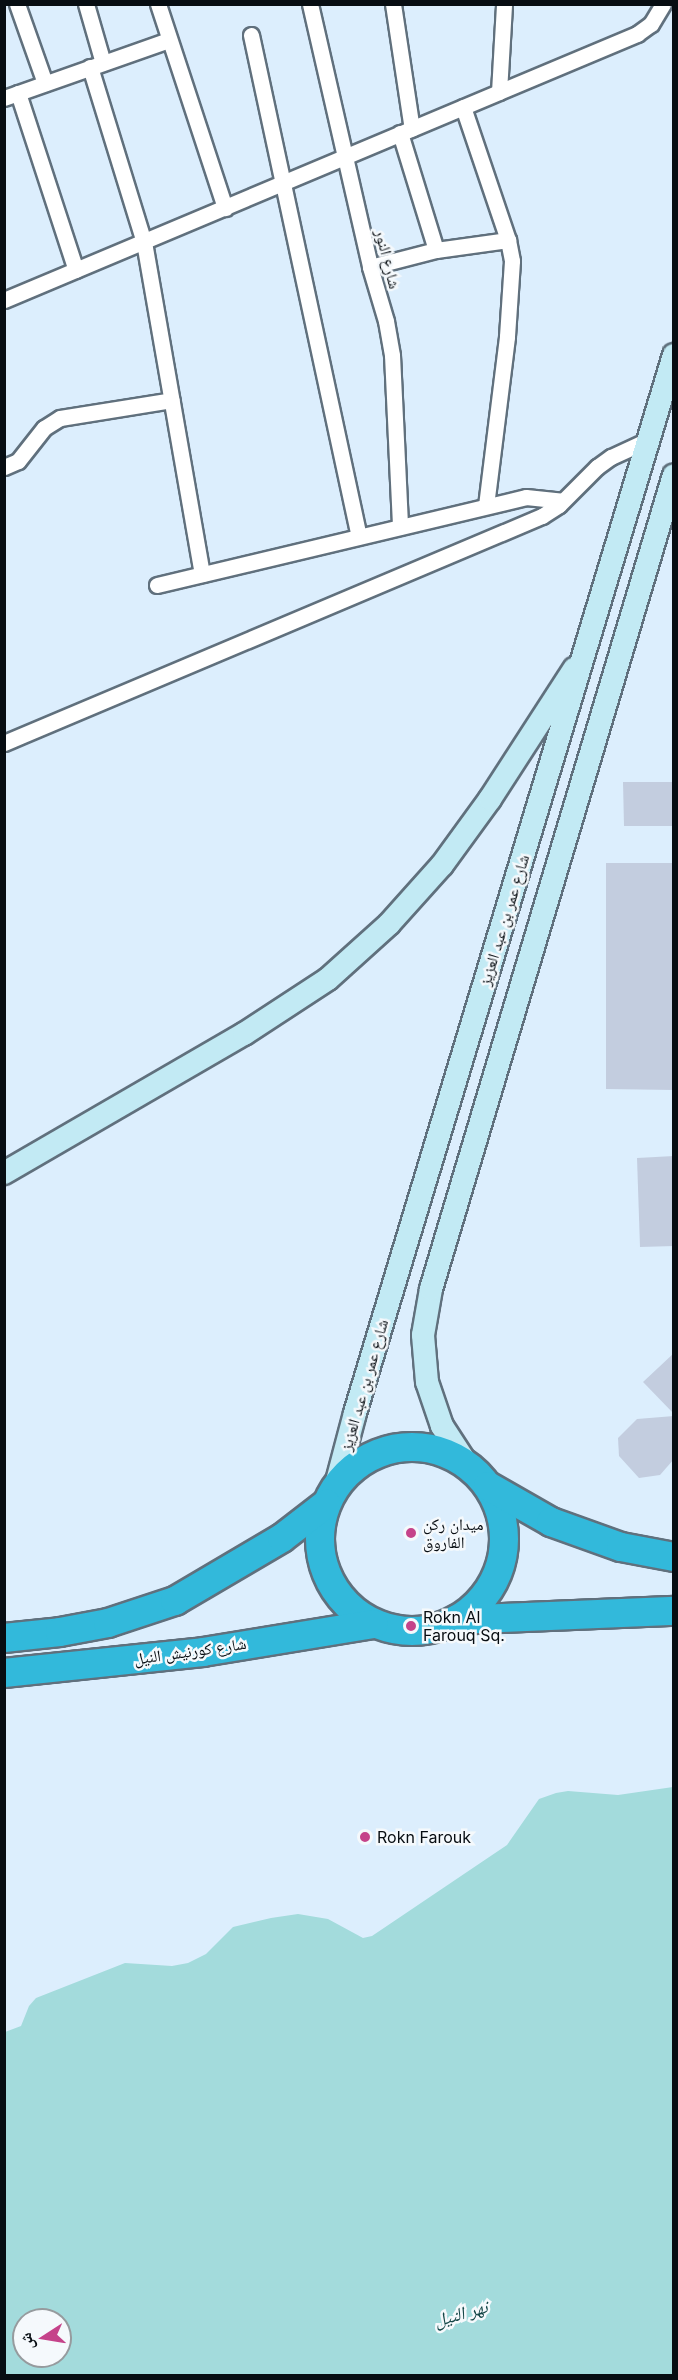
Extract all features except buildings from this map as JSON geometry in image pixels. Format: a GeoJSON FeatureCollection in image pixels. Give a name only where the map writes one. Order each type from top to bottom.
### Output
{"type":"FeatureCollection","features":[{"type":"Feature","properties":{"kind":"highway"},"geometry":{"type":"LineString","coordinates":[[4,1638],[60,1632],[108,1623],[175,1600],[282,1538],[331,1495],[353,1467],[367,1458],[398,1447],[423,1447],[446,1453],[468,1466],[488,1486],[551,1522],[621,1547],[674,1557]]}},
{"type":"Feature","properties":{"kind":"highway"},"geometry":{"type":"LineString","coordinates":[[331,1495],[320,1539],[326,1574],[337,1594],[354,1612],[374,1624],[402,1632],[420,1631],[430,1630],[456,1620],[472,1610],[486,1595],[502,1560],[504,1541],[502,1522],[488,1486]]}},
{"type":"Feature","properties":{"kind":"highway"},"geometry":{"type":"LineString","coordinates":[[456,1620],[674,1611]]}},
{"type":"Feature","properties":{"kind":"highway","name":"شارع كورنيش النيل"},"geometry":{"type":"LineString","coordinates":[[4,1673],[203,1652],[374,1624]]}},
{"type":"Feature","properties":{"kind":"main road","name":"شارع عمر بن عبد العزيز"},"geometry":{"type":"LineString","coordinates":[[331,1495],[674,355]]}},
{"type":"Feature","properties":{"kind":"main road"},"geometry":{"type":"LineString","coordinates":[[468,1466],[442,1426],[427,1382],[423,1335],[431,1289],[674,475]]}},
{"type":"Feature","properties":{"kind":"main road"},"geometry":{"type":"LineString","coordinates":[[4,1173],[244,1035],[327,979],[388,924],[442,865],[490,799],[586,651]]}},
{"type":"Feature","properties":{"kind":"street"},"geometry":{"type":"LineString","coordinates":[[17,4],[45,83]]}},
{"type":"Feature","properties":{"kind":"street"},"geometry":{"type":"LineString","coordinates":[[86,4],[97,65],[144,242],[202,574]]}},
{"type":"Feature","properties":{"kind":"street"},"geometry":{"type":"LineString","coordinates":[[158,4],[225,208]]}},
{"type":"Feature","properties":{"kind":"street","name":"شارع النور"},"geometry":{"type":"LineString","coordinates":[[310,4],[370,267],[386,321],[392,355],[400,527]]}},
{"type":"Feature","properties":{"kind":"street"},"geometry":{"type":"LineString","coordinates":[[393,4],[406,131],[436,250]]}},
{"type":"Feature","properties":{"kind":"street"},"geometry":{"type":"LineString","coordinates":[[499,92],[504,4]]}},
{"type":"Feature","properties":{"kind":"street"},"geometry":{"type":"LineString","coordinates":[[7,294],[76,270],[144,242],[637,34],[651,24],[663,4]]}},
{"type":"Feature","properties":{"kind":"street"},"geometry":{"type":"LineString","coordinates":[[250,35],[358,537]]}},
{"type":"Feature","properties":{"kind":"street"},"geometry":{"type":"LineString","coordinates":[[76,270],[11,95],[169,40]]}},
{"type":"Feature","properties":{"kind":"street"},"geometry":{"type":"LineString","coordinates":[[463,107],[508,240],[512,261],[512,287],[486,506]]}},
{"type":"Feature","properties":{"kind":"street"},"geometry":{"type":"LineString","coordinates":[[370,267],[436,250],[508,240]]}},
{"type":"Feature","properties":{"kind":"street"},"geometry":{"type":"LineString","coordinates":[[4,468],[18,461],[44,428],[60,418],[172,400]]}},
{"type":"Feature","properties":{"kind":"street"},"geometry":{"type":"LineString","coordinates":[[4,743],[543,516],[597,467],[611,457],[648,440]]}},
{"type":"Feature","properties":{"kind":"street"},"geometry":{"type":"LineString","coordinates":[[157,585],[526,497],[562,501]]}},
{"type":"Feature","properties":{"kind":"water","name":"نهر النيل"},"geometry":{"type":"Polygon","coordinates":[[[673,1787],[673,2375],[5,2375],[5,2032],[21,2026],[29,2006],[36,1998],[125,1963],[172,1966],[188,1963],[206,1954],[233,1927],[271,1918],[298,1914],[328,1919],[363,1938],[372,1936],[507,1845],[539,1799],[568,1791],[618,1795],[673,1787]]]}},
{"type":"Feature","properties":{"kind":"place","name":"ميدان ركن الفاروق"},"geometry":{"type":"Point","coordinates":[411,1533]}},
{"type":"Feature","properties":{"kind":"place","name":"Rokn Al Farouq Sq."},"geometry":{"type":"Point","coordinates":[411,1626]}},
{"type":"Feature","properties":{"kind":"place","name":"Rokn Farouk"},"geometry":{"type":"Point","coordinates":[365,1837]}}]}
